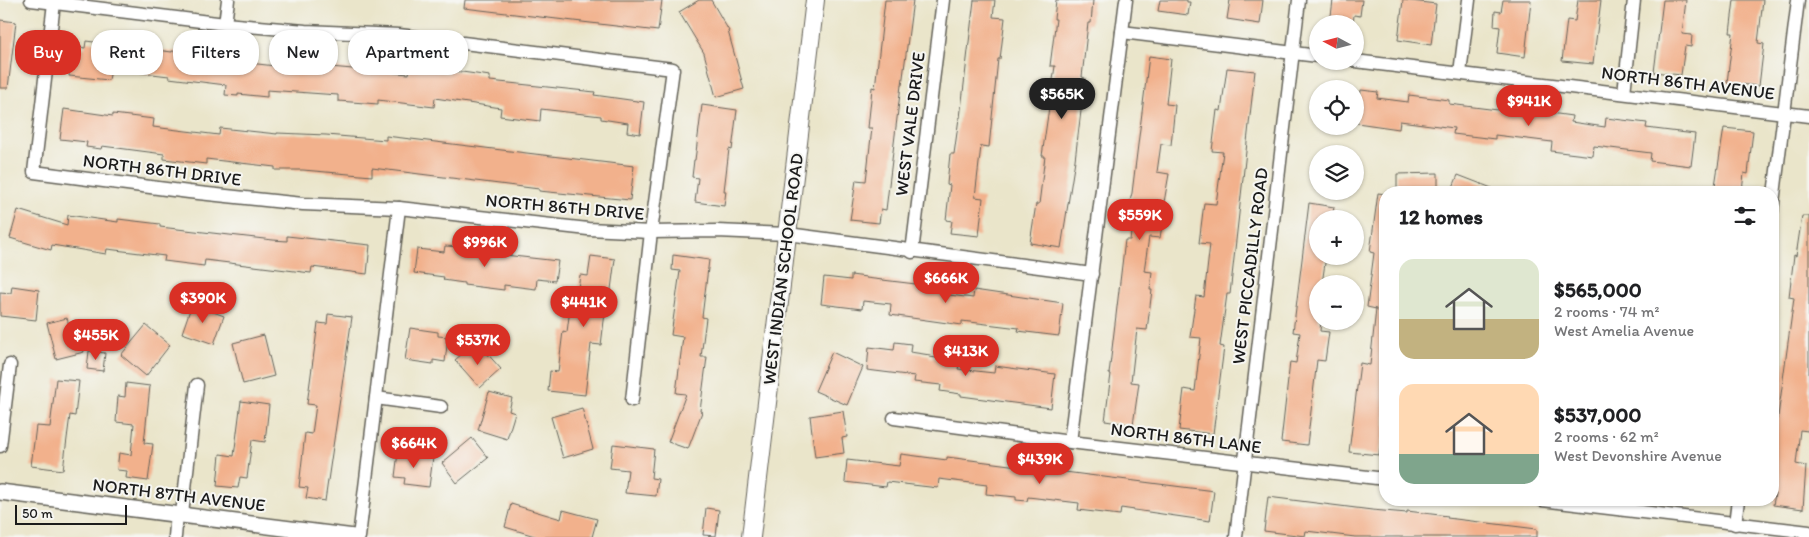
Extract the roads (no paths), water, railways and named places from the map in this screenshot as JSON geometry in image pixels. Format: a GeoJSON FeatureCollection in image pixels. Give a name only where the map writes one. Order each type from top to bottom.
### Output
{"type":"FeatureCollection","features":[{"type":"Feature","properties":{"kind":"main road","name":"WEST INDIAN SCHOOL ROAD"},"geometry":{"type":"LineString","coordinates":[[751,537],[815,0]]}},
{"type":"Feature","properties":{"kind":"street"},"geometry":{"type":"LineString","coordinates":[[31,0],[225,24],[399,35],[673,69],[651,232],[632,400]]}},
{"type":"Feature","properties":{"kind":"street"},"geometry":{"type":"LineString","coordinates":[[225,24],[228,0]]}},
{"type":"Feature","properties":{"kind":"street","name":"WEST VALE DRIVE"},"geometry":{"type":"LineString","coordinates":[[912,252],[943,0]]}},
{"type":"Feature","properties":{"kind":"street"},"geometry":{"type":"LineString","coordinates":[[1070,442],[1126,0]]}},
{"type":"Feature","properties":{"kind":"street","name":"WEST PICCADILLY ROAD"},"geometry":{"type":"LineString","coordinates":[[1236,537],[1299,0]]}},
{"type":"Feature","properties":{"kind":"street"},"geometry":{"type":"LineString","coordinates":[[1460,73],[1469,0]]}},
{"type":"Feature","properties":{"kind":"street"},"geometry":{"type":"LineString","coordinates":[[1624,93],[1634,0]]}},
{"type":"Feature","properties":{"kind":"street"},"geometry":{"type":"LineString","coordinates":[[1775,186],[1798,0]]}},
{"type":"Feature","properties":{"kind":"street","name":"NORTH 86TH DRIVE"},"geometry":{"type":"LineString","coordinates":[[54,3],[34,172],[303,204],[399,208],[588,229],[788,234],[912,252],[1092,274]]}},
{"type":"Feature","properties":{"kind":"street"},"geometry":{"type":"LineString","coordinates":[[1122,32],[1309,55]]}},
{"type":"Feature","properties":{"kind":"street","name":"NORTH 86TH AVENUE"},"geometry":{"type":"LineString","coordinates":[[1364,62],[1809,116]]}},
{"type":"Feature","properties":{"kind":"street"},"geometry":{"type":"LineString","coordinates":[[359,537],[399,208]]}},
{"type":"Feature","properties":{"kind":"street"},"geometry":{"type":"LineString","coordinates":[[0,446],[10,365]]}},
{"type":"Feature","properties":{"kind":"street"},"geometry":{"type":"LineString","coordinates":[[174,537],[179,514],[197,385]]}},
{"type":"Feature","properties":{"kind":"street"},"geometry":{"type":"LineString","coordinates":[[376,398],[441,407]]}},
{"type":"Feature","properties":{"kind":"street","name":"NORTH 86TH LANE"},"geometry":{"type":"LineString","coordinates":[[894,418],[1070,442],[1379,478]]}},
{"type":"Feature","properties":{"kind":"street","name":"NORTH 87TH AVENUE"},"geometry":{"type":"LineString","coordinates":[[0,492],[354,537]]}},
{"type":"Feature","properties":{"kind":"street"},"geometry":{"type":"LineString","coordinates":[[1603,506],[1809,532]]}},
{"type":"Feature","properties":{"kind":"street"},"geometry":{"type":"LineString","coordinates":[[1735,524],[1737,506]]}}]}
